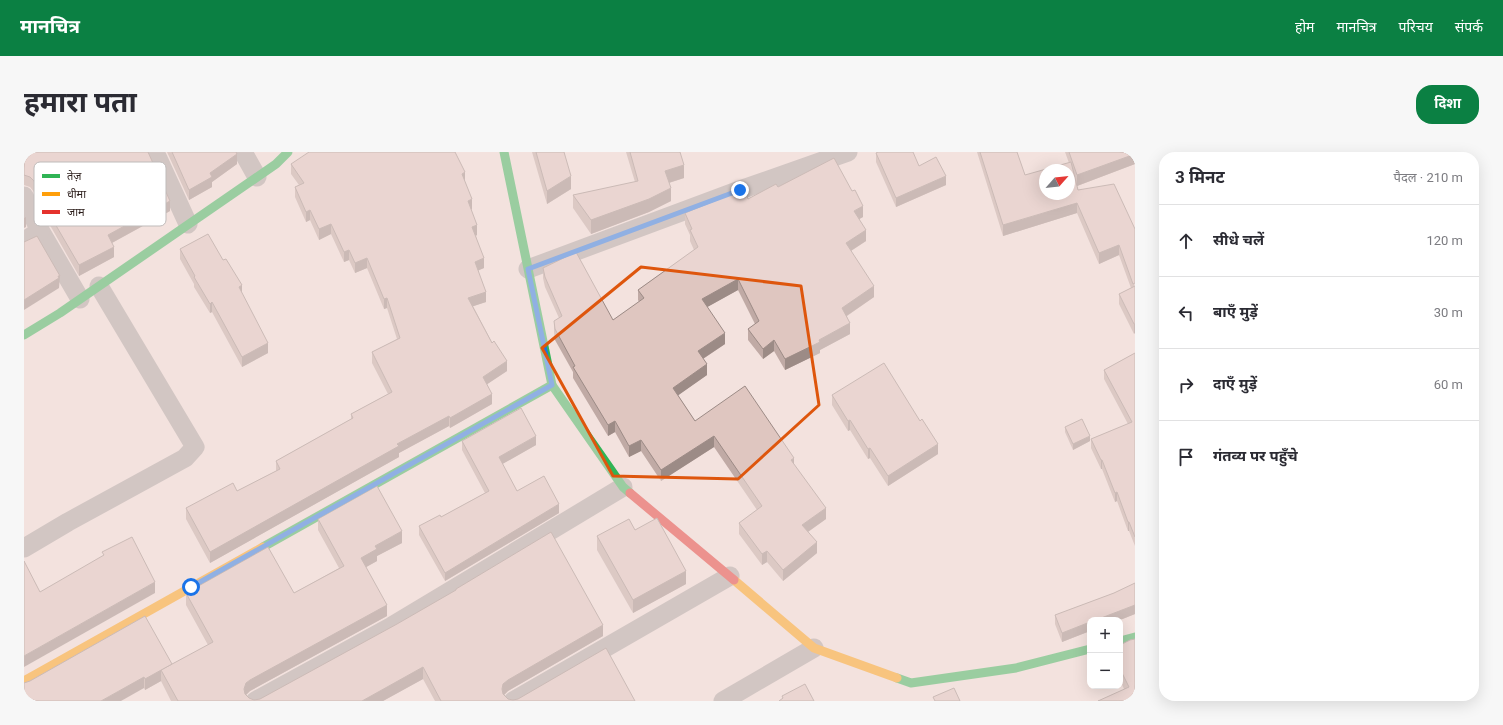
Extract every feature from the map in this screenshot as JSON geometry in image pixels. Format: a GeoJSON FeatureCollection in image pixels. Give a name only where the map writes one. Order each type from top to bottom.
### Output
{"type":"FeatureCollection","features":[{"type":"Feature","properties":{"kind":"street"},"geometry":{"type":"LineString","coordinates":[[155,152],[160,162]]}},
{"type":"Feature","properties":{"kind":"street"},"geometry":{"type":"LineString","coordinates":[[243,152],[257,177]]}},
{"type":"Feature","properties":{"kind":"street"},"geometry":{"type":"LineString","coordinates":[[24,335],[60,313],[276,164],[288,152]]}},
{"type":"Feature","properties":{"kind":"street"},"geometry":{"type":"LineString","coordinates":[[504,152],[552,385],[623,487],[814,648],[911,683],[1016,668],[1087,650]]}},
{"type":"Feature","properties":{"kind":"street"},"geometry":{"type":"LineString","coordinates":[[528,269],[740,190],[848,152]]}},
{"type":"Feature","properties":{"kind":"street"},"geometry":{"type":"LineString","coordinates":[[166,176],[188,224]]}},
{"type":"Feature","properties":{"kind":"street"},"geometry":{"type":"LineString","coordinates":[[24,196],[34,217]]}},
{"type":"Feature","properties":{"kind":"street"},"geometry":{"type":"LineString","coordinates":[[38,226],[80,299]]}},
{"type":"Feature","properties":{"kind":"street"},"geometry":{"type":"LineString","coordinates":[[24,240],[40,230]]}},
{"type":"Feature","properties":{"kind":"street"},"geometry":{"type":"LineString","coordinates":[[24,548],[68,522],[185,458],[195,447],[99,286]]}},
{"type":"Feature","properties":{"kind":"street"},"geometry":{"type":"LineString","coordinates":[[24,681],[552,385]]}},
{"type":"Feature","properties":{"kind":"street"},"geometry":{"type":"LineString","coordinates":[[256,701],[392,626],[623,487]]}},
{"type":"Feature","properties":{"kind":"street"},"geometry":{"type":"LineString","coordinates":[[513,701],[730,576]]}},
{"type":"Feature","properties":{"kind":"street"},"geometry":{"type":"LineString","coordinates":[[1123,640],[1135,637]]}},
{"type":"Feature","properties":{"kind":"street"},"geometry":{"type":"LineString","coordinates":[[723,701],[814,648]]}},
{"type":"Feature","properties":{"kind":"highlighted area"},"geometry":{"type":"Polygon","coordinates":[[[641,267],[801,286],[819,405],[738,479],[613,476],[542,348],[641,267]]]}},
{"type":"Feature","properties":{"kind":"building"},"geometry":{"type":"Polygon","coordinates":[[[24,152],[148,152],[152,162],[34,162],[34,181],[30,177],[24,175],[24,152]]]}},
{"type":"Feature","properties":{"kind":"building"},"geometry":{"type":"Polygon","coordinates":[[[172,152],[236,152],[237,154],[210,173],[212,177],[189,190],[172,152]]]}},
{"type":"Feature","properties":{"kind":"building"},"geometry":{"type":"Polygon","coordinates":[[[309,152],[455,152],[465,172],[462,174],[472,199],[468,201],[477,225],[472,227],[484,258],[475,262],[486,292],[468,298],[492,343],[494,341],[507,361],[483,377],[492,394],[450,418],[449,416],[397,444],[399,446],[210,552],[186,508],[233,483],[237,491],[280,469],[276,461],[353,418],[351,414],[392,392],[372,352],[400,338],[387,298],[384,299],[367,258],[355,263],[349,250],[344,252],[331,224],[319,229],[310,210],[306,212],[295,187],[304,183],[291,164],[309,152]]]}},
{"type":"Feature","properties":{"kind":"building"},"geometry":{"type":"Polygon","coordinates":[[[536,152],[564,152],[571,176],[547,191],[536,152]]]}},
{"type":"Feature","properties":{"kind":"building"},"geometry":{"type":"Polygon","coordinates":[[[630,152],[680,152],[684,165],[665,171],[671,188],[649,199],[591,220],[573,195],[638,181],[630,152]]]}},
{"type":"Feature","properties":{"kind":"building"},"geometry":{"type":"Polygon","coordinates":[[[913,152],[919,166],[936,157],[946,176],[896,198],[876,153],[913,152]]]}},
{"type":"Feature","properties":{"kind":"building"},"geometry":{"type":"Polygon","coordinates":[[[980,152],[1017,152],[1025,175],[1039,171],[1039,200],[1075,200],[1075,178],[1078,190],[1114,184],[1135,229],[1135,283],[1133,284],[1119,245],[1099,253],[1077,203],[1003,225],[980,152]]]}},
{"type":"Feature","properties":{"kind":"building"},"geometry":{"type":"Polygon","coordinates":[[[1069,152],[1135,152],[1135,154],[1077,175],[1075,164],[1073,164],[1069,152]]]}},
{"type":"Feature","properties":{"kind":"building"},"geometry":{"type":"Polygon","coordinates":[[[834,158],[852,191],[855,190],[863,206],[854,211],[866,230],[846,243],[874,286],[842,308],[850,323],[819,340],[820,342],[785,359],[774,340],[763,349],[748,329],[759,321],[738,279],[702,299],[725,333],[698,351],[707,364],[673,388],[695,421],[745,386],[794,458],[791,460],[826,508],[802,525],[817,542],[783,570],[767,551],[762,554],[739,523],[762,506],[714,436],[661,470],[641,440],[629,446],[615,421],[608,425],[573,367],[575,366],[555,329],[554,321],[562,316],[545,277],[543,268],[576,252],[613,320],[644,298],[638,290],[698,247],[690,230],[692,229],[685,213],[744,189],[748,199],[776,184],[778,187],[834,158]]]}},
{"type":"Feature","properties":{"kind":"building"},"geometry":{"type":"Polygon","coordinates":[[[166,192],[170,201],[166,203],[166,192]]]}},
{"type":"Feature","properties":{"kind":"building"},"geometry":{"type":"Polygon","coordinates":[[[56,226],[124,226],[108,235],[114,247],[79,265],[56,226]]]}},
{"type":"Feature","properties":{"kind":"building"},"geometry":{"type":"Polygon","coordinates":[[[208,234],[223,260],[226,259],[242,285],[239,287],[268,343],[242,357],[212,302],[210,304],[194,277],[195,276],[180,249],[208,234]]]}},
{"type":"Feature","properties":{"kind":"building"},"geometry":{"type":"Polygon","coordinates":[[[37,236],[60,276],[24,300],[24,242],[37,236]]]}},
{"type":"Feature","properties":{"kind":"building"},"geometry":{"type":"Polygon","coordinates":[[[1135,286],[1135,324],[1134,324],[1119,294],[1135,286]]]}},
{"type":"Feature","properties":{"kind":"building"},"geometry":{"type":"Polygon","coordinates":[[[1135,353],[1135,537],[1117,492],[1115,493],[1102,460],[1091,439],[1132,422],[1104,370],[1135,353]]]}},
{"type":"Feature","properties":{"kind":"building"},"geometry":{"type":"Polygon","coordinates":[[[884,363],[920,421],[922,419],[938,444],[888,476],[870,448],[868,449],[850,420],[848,421],[832,395],[884,363]]]}},
{"type":"Feature","properties":{"kind":"building"},"geometry":{"type":"Polygon","coordinates":[[[521,408],[536,436],[499,457],[517,491],[544,476],[559,504],[445,573],[419,526],[440,515],[441,517],[489,491],[462,441],[521,408]]]}},
{"type":"Feature","properties":{"kind":"building"},"geometry":{"type":"Polygon","coordinates":[[[1082,419],[1090,436],[1073,444],[1065,427],[1082,419]]]}},
{"type":"Feature","properties":{"kind":"building"},"geometry":{"type":"Polygon","coordinates":[[[377,486],[402,531],[375,546],[377,549],[361,558],[387,605],[250,680],[246,683],[244,689],[245,694],[249,698],[254,700],[260,699],[397,624],[551,532],[603,625],[508,680],[503,684],[503,694],[508,699],[518,699],[606,648],[635,701],[441,701],[423,667],[362,701],[178,701],[161,670],[213,642],[186,593],[268,547],[294,593],[344,566],[318,519],[377,486]]]}},
{"type":"Feature","properties":{"kind":"building"},"geometry":{"type":"Polygon","coordinates":[[[657,518],[686,571],[633,600],[597,536],[629,519],[635,530],[657,518]]]}},
{"type":"Feature","properties":{"kind":"building"},"geometry":{"type":"Polygon","coordinates":[[[132,537],[155,582],[24,656],[24,561],[40,592],[104,555],[102,552],[132,537]]]}},
{"type":"Feature","properties":{"kind":"building"},"geometry":{"type":"Polygon","coordinates":[[[1135,583],[1135,605],[1104,617],[1087,617],[1087,623],[1062,633],[1055,615],[1114,593],[1135,583]]]}},
{"type":"Feature","properties":{"kind":"building"},"geometry":{"type":"Polygon","coordinates":[[[145,616],[172,664],[145,679],[144,677],[101,701],[24,701],[24,683],[145,616]]]}},
{"type":"Feature","properties":{"kind":"building"},"geometry":{"type":"Polygon","coordinates":[[[1135,639],[1135,701],[1098,701],[1129,687],[1123,675],[1123,644],[1135,639]]]}},
{"type":"Feature","properties":{"kind":"building"},"geometry":{"type":"Polygon","coordinates":[[[805,684],[814,701],[779,701],[783,698],[782,696],[805,684]]]}},
{"type":"Feature","properties":{"kind":"building"},"geometry":{"type":"Polygon","coordinates":[[[954,688],[960,701],[935,701],[933,697],[954,688]]]}},
{"type":"Feature","properties":{"kind":"traffic: fast"},"geometry":{"type":"LineString","coordinates":[[24,335],[60,313],[276,164],[288,152]]}},
{"type":"Feature","properties":{"kind":"traffic: fast"},"geometry":{"type":"LineString","coordinates":[[504,152],[552,385],[623,487],[630,493]]}},
{"type":"Feature","properties":{"kind":"traffic: fast"},"geometry":{"type":"LineString","coordinates":[[263,547],[552,385]]}},
{"type":"Feature","properties":{"kind":"traffic: fast"},"geometry":{"type":"LineString","coordinates":[[1123,640],[1135,637]]}},
{"type":"Feature","properties":{"kind":"traffic: fast"},"geometry":{"type":"LineString","coordinates":[[897,678],[911,683],[1016,668],[1087,650]]}},
{"type":"Feature","properties":{"kind":"traffic: slow"},"geometry":{"type":"LineString","coordinates":[[24,681],[263,547]]}},
{"type":"Feature","properties":{"kind":"traffic: slow"},"geometry":{"type":"LineString","coordinates":[[734,580],[814,648],[897,678]]}},
{"type":"Feature","properties":{"kind":"traffic: jam"},"geometry":{"type":"LineString","coordinates":[[630,493],[734,580]]}},
{"type":"Feature","properties":{"kind":"route"},"geometry":{"type":"LineString","coordinates":[[191,587],[552,385],[528,269],[740,190]]}}]}
